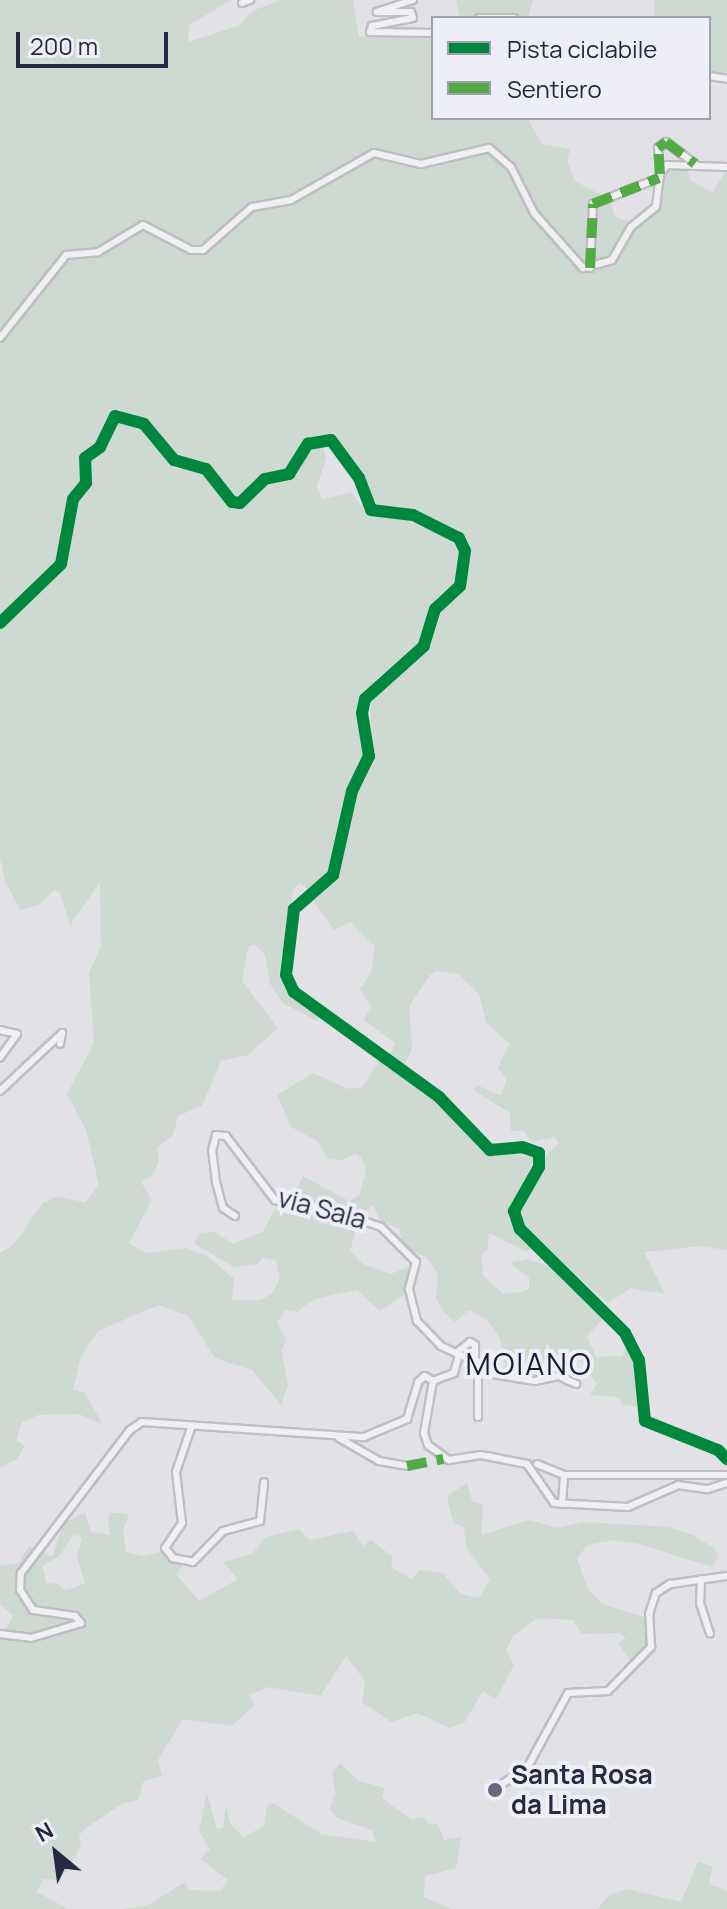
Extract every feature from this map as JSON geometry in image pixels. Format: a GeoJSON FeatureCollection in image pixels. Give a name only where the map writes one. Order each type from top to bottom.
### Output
{"type":"FeatureCollection","features":[{"type":"Feature","properties":{"kind":"street"},"geometry":{"type":"LineString","coordinates":[[242,3],[250,0]]}},
{"type":"Feature","properties":{"kind":"street"},"geometry":{"type":"LineString","coordinates":[[413,0],[377,10],[380,15],[411,12],[411,20],[372,26],[370,32],[431,33]]}},
{"type":"Feature","properties":{"kind":"street"},"geometry":{"type":"LineString","coordinates":[[0,338],[66,255],[98,252],[143,225],[191,250],[203,250],[252,207],[291,200],[378,152],[421,164],[489,148],[511,167],[534,213],[566,252],[577,265],[590,268],[612,260],[631,227],[659,203],[658,148],[666,142],[695,164]]}},
{"type":"Feature","properties":{"kind":"street"},"geometry":{"type":"LineString","coordinates":[[590,268],[593,204],[659,176],[671,164],[727,167]]}},
{"type":"Feature","properties":{"kind":"street"},"geometry":{"type":"LineString","coordinates":[[0,623],[61,564],[73,499],[86,483],[85,458],[100,447],[115,416],[144,424],[174,460],[206,469],[232,502],[240,503],[265,479],[289,474],[308,444],[331,440],[359,478],[371,510],[413,515],[459,538],[465,551],[460,586],[435,609],[424,646],[365,699],[362,713],[369,756],[356,775],[333,875],[294,909],[286,975],[294,992],[439,1097],[490,1150],[522,1147],[539,1153],[539,1167],[514,1211],[520,1229],[625,1333],[639,1360],[645,1421],[718,1450],[727,1459]]}},
{"type":"Feature","properties":{"kind":"street"},"geometry":{"type":"LineString","coordinates":[[0,1030],[17,1034],[0,1057]]}},
{"type":"Feature","properties":{"kind":"street"},"geometry":{"type":"LineString","coordinates":[[0,1091],[62,1033],[60,1044]]}},
{"type":"Feature","properties":{"kind":"street","name":"via Sala"},"geometry":{"type":"LineString","coordinates":[[235,1216],[223,1208],[216,1182],[212,1151],[216,1135],[226,1136],[275,1200],[376,1224],[400,1243],[416,1262],[409,1289],[417,1321],[441,1346],[458,1354]]}},
{"type":"Feature","properties":{"kind":"street"},"geometry":{"type":"LineString","coordinates":[[0,1634],[31,1638],[79,1625],[80,1617],[33,1610],[19,1583],[26,1564],[130,1430],[147,1422],[191,1428],[243,1426],[339,1438],[380,1434],[402,1423],[421,1378],[433,1381],[454,1373],[458,1354],[470,1342],[475,1345],[475,1359],[493,1374],[535,1381],[559,1376],[576,1384]]}},
{"type":"Feature","properties":{"kind":"street"},"geometry":{"type":"LineString","coordinates":[[458,1354],[478,1371],[478,1417]]}},
{"type":"Feature","properties":{"kind":"street"},"geometry":{"type":"LineString","coordinates":[[433,1381],[424,1433],[428,1445],[449,1460],[481,1455],[527,1464],[548,1500],[562,1504],[628,1507],[678,1485],[708,1489],[727,1483]]}},
{"type":"Feature","properties":{"kind":"street"},"geometry":{"type":"LineString","coordinates":[[191,1428],[176,1472],[182,1523],[165,1548],[168,1554],[193,1562],[223,1531],[260,1521],[264,1482]]}},
{"type":"Feature","properties":{"kind":"street"},"geometry":{"type":"LineString","coordinates":[[339,1438],[379,1461],[407,1466]]}},
{"type":"Feature","properties":{"kind":"street"},"geometry":{"type":"LineString","coordinates":[[537,1464],[564,1475],[727,1475]]}},
{"type":"Feature","properties":{"kind":"street"},"geometry":{"type":"LineString","coordinates":[[562,1504],[564,1475]]}},
{"type":"Feature","properties":{"kind":"street"},"geometry":{"type":"LineString","coordinates":[[496,1788],[527,1768],[568,1693],[608,1691],[651,1647],[649,1614],[656,1593],[670,1584],[727,1576]]}},
{"type":"Feature","properties":{"kind":"street"},"geometry":{"type":"LineString","coordinates":[[701,1579],[700,1603],[710,1633]]}},
{"type":"Feature","properties":{"kind":"shaded area"},"geometry":{"type":"Polygon","coordinates":[[[0,0],[231,0],[189,25],[188,42],[238,26],[252,11],[281,0],[353,0],[359,37],[431,35],[431,120],[528,120],[542,144],[570,149],[567,161],[575,181],[610,200],[615,217],[632,222],[610,258],[584,266],[537,212],[514,165],[490,146],[421,161],[378,149],[351,159],[290,198],[251,204],[202,248],[143,222],[97,249],[65,252],[0,332],[0,0]]]}},
{"type":"Feature","properties":{"kind":"shaded area"},"geometry":{"type":"Polygon","coordinates":[[[456,0],[533,0],[529,16],[460,16],[456,0]]]}},
{"type":"Feature","properties":{"kind":"shaded area"},"geometry":{"type":"Polygon","coordinates":[[[655,0],[727,0],[727,72],[711,73],[711,16],[654,16],[655,0]]]}},
{"type":"Feature","properties":{"kind":"shaded area"},"geometry":{"type":"Polygon","coordinates":[[[487,151],[509,169],[532,215],[582,272],[614,263],[636,225],[661,203],[661,180],[667,168],[687,167],[690,180],[712,193],[727,169],[727,1250],[699,1246],[644,1252],[665,1294],[631,1288],[608,1303],[526,1230],[521,1211],[525,1195],[548,1153],[559,1143],[554,1137],[533,1142],[523,1131],[511,1131],[510,1113],[474,1090],[477,1085],[501,1096],[507,1079],[498,1068],[509,1044],[486,1022],[479,994],[458,974],[436,971],[430,975],[409,1006],[412,1048],[404,1067],[389,1056],[395,1043],[363,1019],[372,1008],[360,989],[371,973],[375,947],[350,922],[334,930],[311,898],[339,873],[356,787],[371,757],[371,700],[425,650],[440,611],[463,590],[471,552],[465,535],[414,512],[373,507],[362,477],[332,437],[306,442],[287,471],[264,476],[234,499],[208,467],[176,457],[145,421],[114,413],[97,445],[82,457],[83,483],[70,498],[58,562],[0,618],[0,346],[10,325],[67,258],[99,255],[143,228],[190,253],[204,253],[254,210],[293,203],[370,157],[383,155],[421,167],[487,151]]]}},
{"type":"Feature","properties":{"kind":"shaded area"},"geometry":{"type":"Polygon","coordinates":[[[121,419],[143,430],[175,469],[201,469],[230,506],[247,503],[269,484],[295,473],[305,454],[323,445],[326,458],[317,487],[322,499],[352,493],[369,515],[404,519],[443,536],[458,547],[461,571],[457,586],[432,606],[421,641],[375,680],[360,702],[364,756],[349,784],[330,874],[308,889],[299,883],[293,890],[279,972],[287,990],[324,1018],[315,1020],[283,1003],[270,984],[265,955],[254,944],[248,947],[242,981],[278,1028],[248,1055],[221,1061],[202,1106],[178,1116],[173,1135],[157,1148],[159,1162],[153,1174],[141,1182],[152,1200],[129,1243],[146,1253],[187,1248],[209,1257],[234,1279],[232,1300],[260,1300],[272,1294],[280,1278],[276,1260],[263,1257],[258,1264],[234,1267],[194,1243],[201,1233],[215,1232],[233,1244],[263,1232],[273,1212],[291,1203],[303,1176],[349,1201],[359,1196],[366,1170],[361,1157],[355,1153],[342,1160],[328,1159],[317,1141],[291,1127],[277,1095],[313,1073],[349,1089],[362,1087],[381,1059],[443,1104],[486,1150],[534,1157],[512,1213],[520,1236],[534,1249],[525,1251],[489,1233],[487,1251],[481,1255],[483,1275],[503,1294],[529,1289],[529,1277],[510,1263],[527,1259],[554,1268],[606,1316],[587,1336],[596,1357],[622,1356],[628,1344],[637,1369],[637,1406],[624,1405],[618,1397],[590,1395],[597,1384],[574,1351],[555,1356],[561,1373],[543,1381],[507,1375],[500,1338],[487,1320],[469,1310],[455,1322],[443,1311],[436,1299],[438,1274],[427,1258],[403,1246],[399,1229],[380,1220],[373,1205],[360,1215],[350,1251],[363,1264],[391,1274],[408,1267],[405,1294],[380,1311],[357,1290],[314,1299],[297,1312],[285,1310],[277,1322],[286,1341],[281,1350],[288,1385],[281,1405],[252,1370],[215,1358],[188,1316],[159,1305],[98,1331],[81,1356],[73,1390],[85,1393],[103,1425],[79,1414],[38,1415],[22,1422],[16,1440],[25,1446],[17,1459],[0,1468],[0,1253],[13,1245],[43,1203],[56,1197],[85,1202],[99,1185],[86,1130],[67,1094],[94,1043],[89,973],[101,946],[100,882],[70,925],[60,893],[54,890],[39,905],[20,910],[5,881],[0,858],[0,627],[62,568],[76,503],[90,485],[89,459],[109,437],[112,422],[121,419]]]}},
{"type":"Feature","properties":{"kind":"shaded area"},"geometry":{"type":"Polygon","coordinates":[[[467,1483],[472,1501],[483,1504],[481,1535],[530,1520],[557,1528],[583,1522],[669,1527],[693,1535],[714,1548],[718,1557],[712,1567],[640,1544],[614,1540],[587,1545],[577,1559],[589,1591],[603,1604],[646,1618],[648,1648],[631,1662],[618,1643],[626,1639],[620,1633],[582,1634],[573,1620],[537,1618],[512,1637],[506,1651],[514,1665],[496,1699],[483,1691],[464,1723],[449,1728],[418,1713],[391,1722],[362,1702],[365,1681],[346,1656],[320,1696],[268,1687],[249,1695],[255,1705],[231,1726],[183,1719],[158,1760],[162,1776],[143,1782],[138,1800],[123,1803],[89,1826],[79,1835],[81,1846],[67,1871],[57,1880],[43,1879],[37,1892],[68,1909],[0,1909],[0,1639],[13,1616],[0,1604],[0,1566],[19,1563],[29,1546],[52,1557],[64,1523],[85,1512],[91,1532],[110,1535],[108,1519],[111,1513],[122,1513],[129,1515],[123,1530],[126,1552],[143,1556],[161,1552],[183,1566],[176,1574],[199,1601],[238,1579],[223,1562],[252,1554],[266,1537],[299,1529],[310,1540],[353,1531],[363,1546],[371,1540],[393,1557],[391,1567],[411,1579],[420,1570],[442,1573],[461,1594],[479,1598],[490,1579],[466,1547],[464,1528],[453,1522],[447,1496],[467,1483]],[[74,1534],[59,1556],[42,1566],[47,1584],[57,1583],[66,1591],[85,1583],[77,1557],[82,1538],[74,1534]]]}},
{"type":"Feature","properties":{"kind":"shaded area"},"geometry":{"type":"Polygon","coordinates":[[[340,1763],[359,1781],[385,1788],[382,1798],[412,1820],[422,1817],[429,1824],[438,1824],[444,1840],[461,1837],[456,1868],[425,1876],[424,1897],[451,1909],[121,1909],[146,1906],[184,1883],[190,1890],[220,1891],[228,1880],[200,1859],[210,1849],[199,1831],[207,1793],[217,1829],[223,1827],[226,1806],[230,1824],[244,1838],[264,1825],[267,1806],[273,1803],[321,1834],[376,1842],[372,1830],[339,1819],[329,1809],[336,1794],[332,1774],[340,1763]]]}},
{"type":"Feature","properties":{"kind":"shaded area"},"geometry":{"type":"Polygon","coordinates":[[[698,1862],[713,1866],[709,1884],[727,1891],[727,1909],[598,1909],[609,1895],[627,1889],[681,1902],[698,1862]]]}},
{"type":"Feature","properties":{"kind":"marked path"},"geometry":{"type":"LineString","coordinates":[[660,174],[658,148],[666,142],[695,164]]}},
{"type":"Feature","properties":{"kind":"marked path"},"geometry":{"type":"LineString","coordinates":[[590,268],[593,204],[659,178]]}},
{"type":"Feature","properties":{"kind":"marked path"},"geometry":{"type":"LineString","coordinates":[[407,1466],[443,1459]]}},
{"type":"Feature","properties":{"kind":"cycle path"},"geometry":{"type":"LineString","coordinates":[[0,623],[61,564],[73,499],[86,483],[85,458],[100,447],[115,416],[144,424],[174,460],[206,469],[232,502],[240,503],[265,479],[289,474],[308,444],[331,440],[359,478],[371,510],[413,515],[459,538],[465,551],[460,586],[435,609],[424,646],[365,699],[362,713],[369,756],[352,791],[333,875],[294,909],[286,975],[294,992],[439,1097],[490,1150],[522,1147],[539,1153],[539,1167],[514,1211],[520,1229],[625,1333],[639,1360],[645,1421],[718,1450],[727,1459]]}},
{"type":"Feature","properties":{"kind":"place","name":"Santa Rosa da Lima"},"geometry":{"type":"Point","coordinates":[495,1790]}},
{"type":"Feature","properties":{"kind":"district","name":"MOIANO"},"geometry":{"type":"Point","coordinates":[529,1364]}}]}
